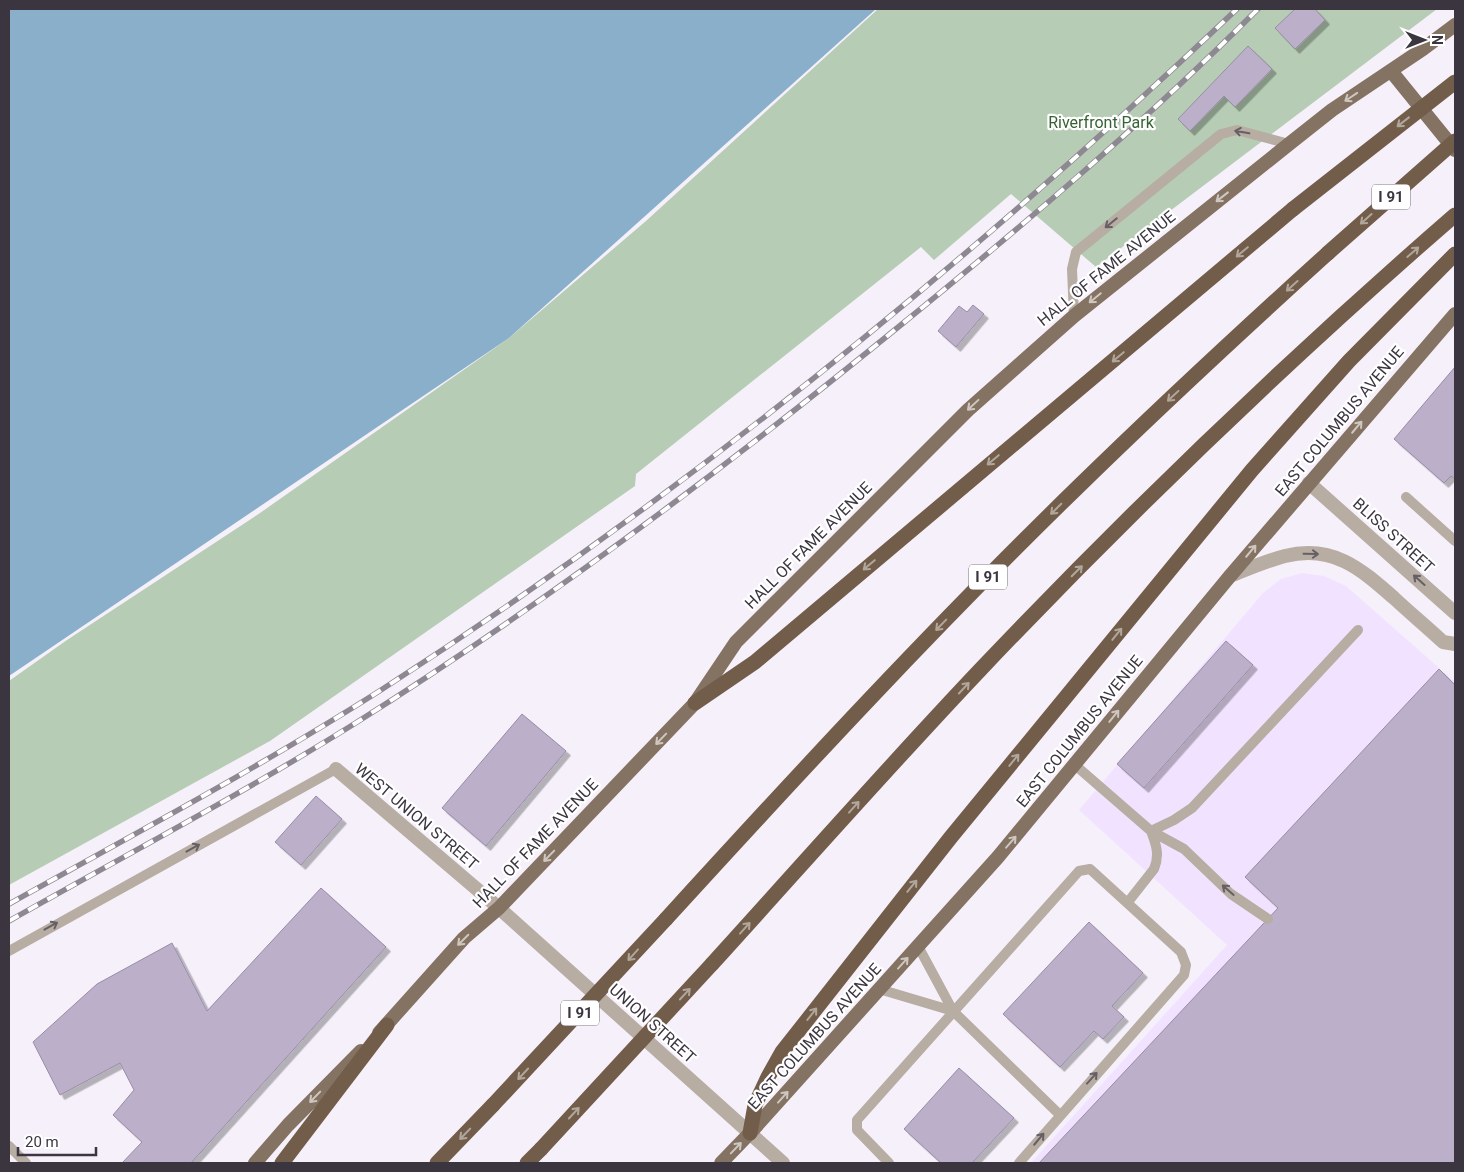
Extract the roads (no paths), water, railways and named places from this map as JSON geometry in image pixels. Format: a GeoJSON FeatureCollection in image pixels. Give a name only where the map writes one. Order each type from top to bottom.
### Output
{"type":"FeatureCollection","features":[{"type":"Feature","properties":{"kind":"highway"},"geometry":{"type":"LineString","coordinates":[[694,703],[755,662],[1292,209],[1455,82]]}},
{"type":"Feature","properties":{"kind":"highway","name":"I 91"},"geometry":{"type":"LineString","coordinates":[[437,1163],[797,776],[1006,558],[1151,416],[1328,253],[1455,141]]}},
{"type":"Feature","properties":{"kind":"highway"},"geometry":{"type":"LineString","coordinates":[[527,1163],[712,964],[905,750],[1050,598],[1200,448],[1363,296],[1455,215]]}},
{"type":"Feature","properties":{"kind":"highway"},"geometry":{"type":"LineString","coordinates":[[750,1133],[755,1105],[782,1052],[902,898],[1252,470],[1316,396],[1455,254]]}},
{"type":"Feature","properties":{"kind":"highway"},"geometry":{"type":"LineString","coordinates":[[282,1163],[387,1025]]}},
{"type":"Feature","properties":{"kind":"main road","name":"HALL OF FAME AVENUE"},"geometry":{"type":"LineString","coordinates":[[255,1163],[308,1105],[387,1025],[464,938],[499,908],[694,703],[736,642],[968,410],[1074,316],[1332,110],[1455,25]]}},
{"type":"Feature","properties":{"kind":"main road"},"geometry":{"type":"LineString","coordinates":[[1391,70],[1455,150]]}},
{"type":"Feature","properties":{"kind":"main road","name":"EAST COLUMBUS AVENUE"},"geometry":{"type":"LineString","coordinates":[[721,1163],[998,857],[1230,576],[1455,314]]}},
{"type":"Feature","properties":{"kind":"street","name":"BLISS STREET"},"geometry":{"type":"LineString","coordinates":[[1309,483],[1455,613]]}},
{"type":"Feature","properties":{"kind":"street"},"geometry":{"type":"LineString","coordinates":[[1230,576],[1285,556],[1306,553],[1334,557],[1366,574],[1443,642],[1455,644]]}},
{"type":"Feature","properties":{"kind":"street","name":"WEST UNION STREET"},"geometry":{"type":"LineString","coordinates":[[336,769],[499,908]]}},
{"type":"Feature","properties":{"kind":"street","name":"UNION STREET"},"geometry":{"type":"LineString","coordinates":[[499,908],[783,1163]]}},
{"type":"Feature","properties":{"kind":"lane"},"geometry":{"type":"LineString","coordinates":[[1074,316],[1072,269],[1074,256],[1080,247],[1095,235],[1222,134],[1236,130],[1289,144]]}},
{"type":"Feature","properties":{"kind":"lane"},"geometry":{"type":"LineString","coordinates":[[1406,497],[1455,540]]}},
{"type":"Feature","properties":{"kind":"lane"},"geometry":{"type":"LineString","coordinates":[[1455,529],[1455,540]]}},
{"type":"Feature","properties":{"kind":"lane"},"geometry":{"type":"LineString","coordinates":[[1151,831],[1174,820],[1192,808],[1358,630]]}},
{"type":"Feature","properties":{"kind":"lane"},"geometry":{"type":"LineString","coordinates":[[1075,764],[1151,831],[1184,849],[1231,894],[1268,919]]}},
{"type":"Feature","properties":{"kind":"lane"},"geometry":{"type":"LineString","coordinates":[[9,951],[336,769]]}},
{"type":"Feature","properties":{"kind":"lane"},"geometry":{"type":"LineString","coordinates":[[1128,902],[1157,863],[1157,850],[1151,831]]}},
{"type":"Feature","properties":{"kind":"lane"},"geometry":{"type":"LineString","coordinates":[[889,1163],[857,1130],[857,1120],[1079,871],[1090,869],[1181,952],[1186,965],[1184,975],[1019,1163]]}},
{"type":"Feature","properties":{"kind":"lane"},"geometry":{"type":"LineString","coordinates":[[918,946],[953,1011],[1060,1115]]}},
{"type":"Feature","properties":{"kind":"lane"},"geometry":{"type":"LineString","coordinates":[[879,990],[953,1011]]}},
{"type":"Feature","properties":{"kind":"lane"},"geometry":{"type":"LineString","coordinates":[[9,1146],[26,1163]]}},
{"type":"Feature","properties":{"kind":"water"},"geometry":{"type":"Polygon","coordinates":[[[9,9],[876,9],[509,338],[9,676],[9,9]]]}},
{"type":"Feature","properties":{"kind":"railway"},"geometry":{"type":"LineString","coordinates":[[9,904],[196,800],[381,690],[607,536],[717,454],[931,282],[1035,193],[1237,9]]}},
{"type":"Feature","properties":{"kind":"railway"},"geometry":{"type":"LineString","coordinates":[[9,921],[312,750],[425,678],[566,582],[770,430],[994,248],[1129,132],[1258,9]]}},
{"type":"Feature","properties":{"kind":"park label","name":"Riverfront Park"},"geometry":{"type":"Point","coordinates":[1101,122]}}]}
